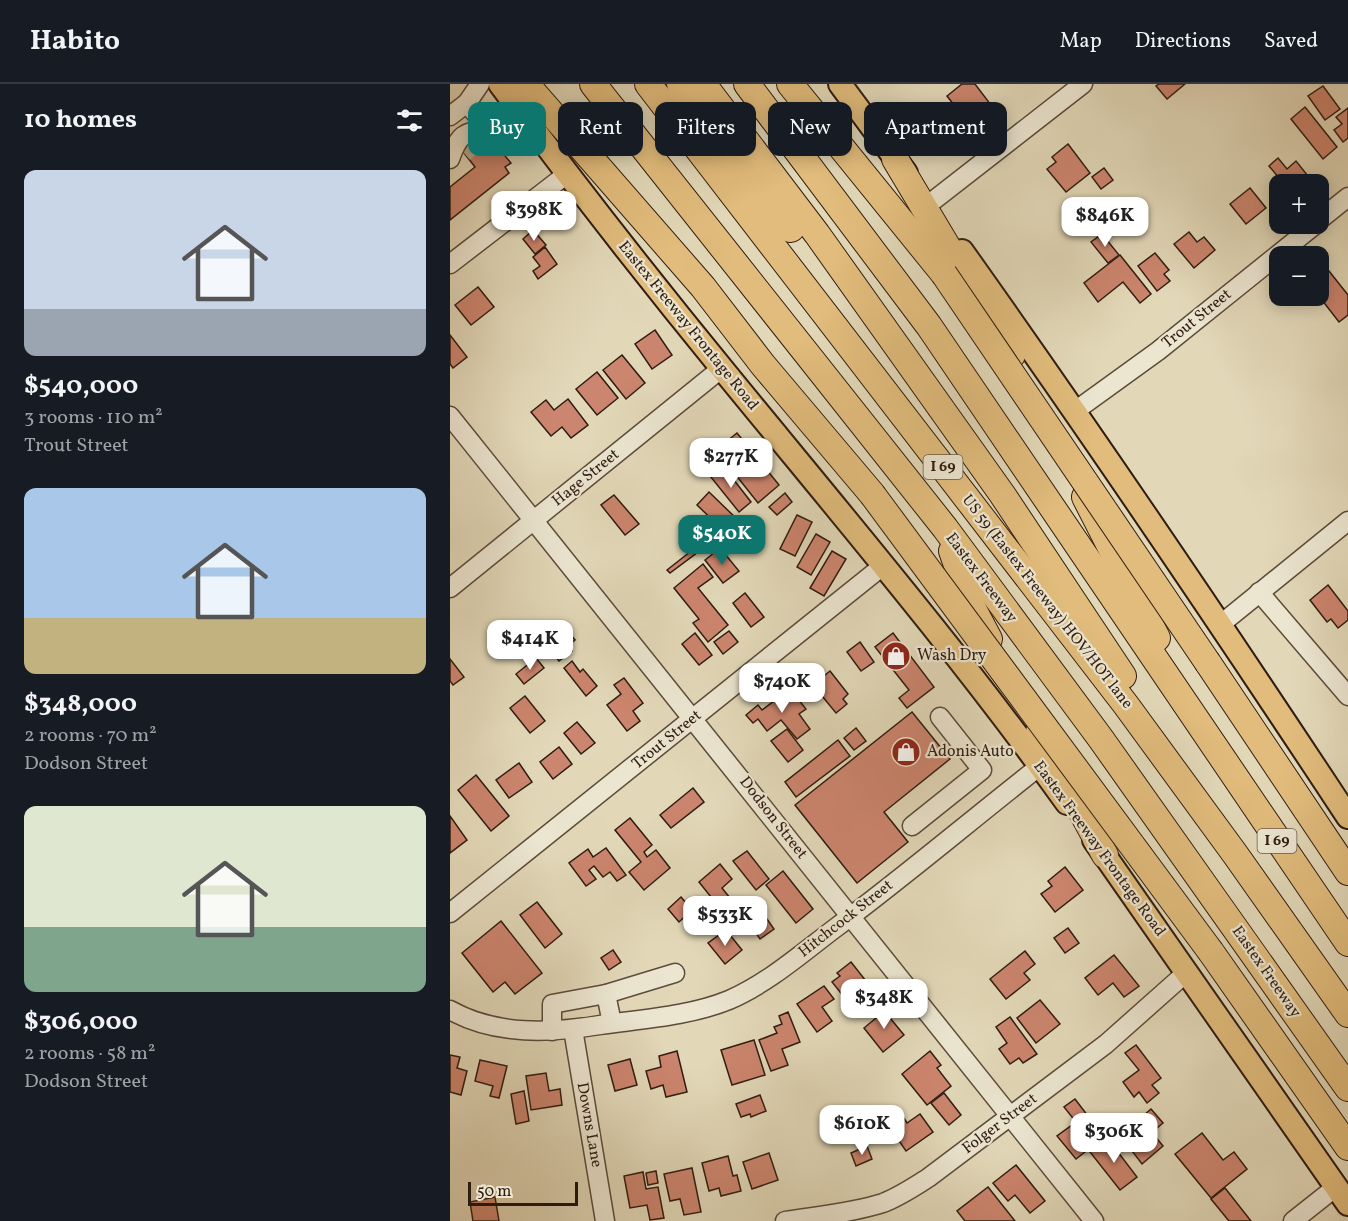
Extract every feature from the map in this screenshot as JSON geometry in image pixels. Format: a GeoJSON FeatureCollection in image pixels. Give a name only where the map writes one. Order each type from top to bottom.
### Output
{"type":"FeatureCollection","features":[{"type":"Feature","properties":{"kind":"highway"},"geometry":{"type":"LineString","coordinates":[[526,84],[695,278],[763,365],[872,494],[1211,951],[1348,1147]]}},
{"type":"Feature","properties":{"kind":"highway","name":"Eastex Freeway"},"geometry":{"type":"LineString","coordinates":[[593,84],[945,528],[1101,739],[1348,1088]]}},
{"type":"Feature","properties":{"kind":"highway","name":"US 59 (Eastex Freeway) HOV/HOT lane"},"geometry":{"type":"LineString","coordinates":[[648,84],[1126,705],[1348,1014]]}},
{"type":"Feature","properties":{"kind":"highway"},"geometry":{"type":"LineString","coordinates":[[667,84],[870,333],[1012,528],[1112,660]]}},
{"type":"Feature","properties":{"kind":"highway"},"geometry":{"type":"LineString","coordinates":[[680,84],[1126,705]]}},
{"type":"Feature","properties":{"kind":"highway"},"geometry":{"type":"LineString","coordinates":[[703,84],[817,234],[982,465],[1152,720],[1235,854]]}},
{"type":"Feature","properties":{"kind":"highway","name":"I 69"},"geometry":{"type":"LineString","coordinates":[[747,84],[929,326],[1348,943]]}},
{"type":"Feature","properties":{"kind":"highway"},"geometry":{"type":"LineString","coordinates":[[790,84],[944,274],[1348,872]]}},
{"type":"Feature","properties":{"kind":"highway"},"geometry":{"type":"LineString","coordinates":[[895,159],[1018,365],[1207,737]]}},
{"type":"Feature","properties":{"kind":"highway"},"geometry":{"type":"LineString","coordinates":[[945,528],[971,605],[1105,855]]}},
{"type":"Feature","properties":{"kind":"main road","name":"Eastex Freeway Frontage Road"},"geometry":{"type":"LineString","coordinates":[[500,84],[513,102]]}},
{"type":"Feature","properties":{"kind":"main road"},"geometry":{"type":"LineString","coordinates":[[840,84],[929,204],[1075,411],[1221,624],[1348,817]]}},
{"type":"Feature","properties":{"kind":"main road","name":"Eastex Freeway Frontage Road"},"geometry":{"type":"LineString","coordinates":[[546,146],[722,368],[884,565],[1040,765],[1342,1195]]}},
{"type":"Feature","properties":{"kind":"street"},"geometry":{"type":"LineString","coordinates":[[450,116],[467,103],[480,84]]}},
{"type":"Feature","properties":{"kind":"street"},"geometry":{"type":"LineString","coordinates":[[929,204],[1083,84]]}},
{"type":"Feature","properties":{"kind":"street"},"geometry":{"type":"LineString","coordinates":[[455,157],[455,143],[468,132]]}},
{"type":"Feature","properties":{"kind":"street"},"geometry":{"type":"LineString","coordinates":[[450,264],[567,174]]}},
{"type":"Feature","properties":{"kind":"street","name":"Trout Street"},"geometry":{"type":"LineString","coordinates":[[1329,212],[1348,197]]}},
{"type":"Feature","properties":{"kind":"street","name":"Trout Street"},"geometry":{"type":"LineString","coordinates":[[1075,411],[1158,351],[1302,234]]}},
{"type":"Feature","properties":{"kind":"street","name":"Hage Street"},"geometry":{"type":"LineString","coordinates":[[450,588],[722,368]]}},
{"type":"Feature","properties":{"kind":"street","name":"Dodson Street"},"geometry":{"type":"LineString","coordinates":[[450,416],[694,718],[1094,1221]]}},
{"type":"Feature","properties":{"kind":"street"},"geometry":{"type":"LineString","coordinates":[[1221,624],[1348,521]]}},
{"type":"Feature","properties":{"kind":"street","name":"Trout Street"},"geometry":{"type":"LineString","coordinates":[[450,913],[884,565]]}},
{"type":"Feature","properties":{"kind":"street"},"geometry":{"type":"LineString","coordinates":[[1259,592],[1348,696]]}},
{"type":"Feature","properties":{"kind":"street"},"geometry":{"type":"LineString","coordinates":[[912,826],[982,770],[940,717]]}},
{"type":"Feature","properties":{"kind":"street","name":"Hitchcock Street"},"geometry":{"type":"LineString","coordinates":[[450,1010],[480,1022],[512,1029],[552,1031],[683,1012],[728,1000],[779,971],[851,917],[1040,765]]}},
{"type":"Feature","properties":{"kind":"street"},"geometry":{"type":"LineString","coordinates":[[973,778],[993,802]]}},
{"type":"Feature","properties":{"kind":"street","name":"Folger Street"},"geometry":{"type":"LineString","coordinates":[[785,1221],[853,1210],[884,1202],[928,1178],[1106,1044],[1187,972]]}},
{"type":"Feature","properties":{"kind":"street"},"geometry":{"type":"LineString","coordinates":[[552,1031],[552,1004],[606,994],[675,973]]}},
{"type":"Feature","properties":{"kind":"street"},"geometry":{"type":"LineString","coordinates":[[606,994],[612,1023]]}},
{"type":"Feature","properties":{"kind":"street","name":"Downs Lane"},"geometry":{"type":"LineString","coordinates":[[573,1029],[605,1221]]}},
{"type":"Feature","properties":{"kind":"street"},"geometry":{"type":"LineString","coordinates":[[1293,1221],[1342,1195]]}},
{"type":"Feature","properties":{"kind":"building"},"geometry":{"type":"Polygon","coordinates":[[[962,84],[975,84],[989,102],[952,102],[947,96],[962,84]]]}},
{"type":"Feature","properties":{"kind":"building"},"geometry":{"type":"Polygon","coordinates":[[[1185,84],[1167,99],[1156,86],[1185,84]]]}},
{"type":"Feature","properties":{"kind":"building"},"geometry":{"type":"Polygon","coordinates":[[[1323,86],[1340,109],[1325,120],[1308,96],[1323,86]]]}},
{"type":"Feature","properties":{"kind":"building"},"geometry":{"type":"Polygon","coordinates":[[[1305,107],[1337,147],[1323,159],[1291,119],[1305,107]]]}},
{"type":"Feature","properties":{"kind":"building"},"geometry":{"type":"Polygon","coordinates":[[[1348,108],[1348,138],[1343,142],[1334,130],[1342,124],[1336,117],[1348,108]]]}},
{"type":"Feature","properties":{"kind":"building"},"geometry":{"type":"Polygon","coordinates":[[[468,135],[468,156],[505,156],[511,163],[505,167],[509,173],[450,220],[450,187],[475,167],[457,144],[468,135]]]}},
{"type":"Feature","properties":{"kind":"building"},"geometry":{"type":"Polygon","coordinates":[[[1068,144],[1090,173],[1066,192],[1047,169],[1056,162],[1052,157],[1068,144]]]}},
{"type":"Feature","properties":{"kind":"building"},"geometry":{"type":"Polygon","coordinates":[[[1278,158],[1287,169],[1296,161],[1306,174],[1276,174],[1269,166],[1278,158]]]}},
{"type":"Feature","properties":{"kind":"building"},"geometry":{"type":"Polygon","coordinates":[[[1104,168],[1113,180],[1101,189],[1092,177],[1104,168]]]}},
{"type":"Feature","properties":{"kind":"building"},"geometry":{"type":"Polygon","coordinates":[[[1250,188],[1266,208],[1246,224],[1230,204],[1250,188]]]}},
{"type":"Feature","properties":{"kind":"building"},"geometry":{"type":"Polygon","coordinates":[[[533,230],[546,245],[535,254],[523,239],[533,230]]]}},
{"type":"Feature","properties":{"kind":"building"},"geometry":{"type":"Polygon","coordinates":[[[1189,232],[1197,242],[1204,237],[1215,250],[1194,268],[1174,244],[1189,232]]]}},
{"type":"Feature","properties":{"kind":"building"},"geometry":{"type":"Polygon","coordinates":[[[1102,234],[1119,255],[1108,263],[1091,242],[1102,234]]]}},
{"type":"Feature","properties":{"kind":"building"},"geometry":{"type":"Polygon","coordinates":[[[545,247],[557,264],[538,279],[533,271],[540,266],[533,257],[545,247]]]}},
{"type":"Feature","properties":{"kind":"building"},"geometry":{"type":"Polygon","coordinates":[[[1155,253],[1169,270],[1164,274],[1170,281],[1157,291],[1138,266],[1155,253]]]}},
{"type":"Feature","properties":{"kind":"building"},"geometry":{"type":"Polygon","coordinates":[[[1120,255],[1151,294],[1140,303],[1123,282],[1098,302],[1084,283],[1120,255]]]}},
{"type":"Feature","properties":{"kind":"building"},"geometry":{"type":"Polygon","coordinates":[[[1329,271],[1348,295],[1348,315],[1339,322],[1327,306],[1329,306],[1329,271]]]}},
{"type":"Feature","properties":{"kind":"building"},"geometry":{"type":"Polygon","coordinates":[[[478,287],[494,307],[471,325],[455,305],[478,287]]]}},
{"type":"Feature","properties":{"kind":"building"},"geometry":{"type":"Polygon","coordinates":[[[655,330],[672,355],[652,369],[635,344],[655,330]]]}},
{"type":"Feature","properties":{"kind":"building"},"geometry":{"type":"Polygon","coordinates":[[[450,335],[467,357],[453,368],[450,364],[450,335]]]}},
{"type":"Feature","properties":{"kind":"building"},"geometry":{"type":"Polygon","coordinates":[[[622,355],[645,383],[626,399],[603,370],[622,355]]]}},
{"type":"Feature","properties":{"kind":"building"},"geometry":{"type":"Polygon","coordinates":[[[597,372],[618,398],[597,415],[576,389],[597,372]]]}},
{"type":"Feature","properties":{"kind":"building"},"geometry":{"type":"Polygon","coordinates":[[[568,399],[588,425],[571,438],[562,427],[551,436],[531,412],[546,400],[554,410],[568,399]]]}},
{"type":"Feature","properties":{"kind":"building"},"geometry":{"type":"Polygon","coordinates":[[[737,433],[779,485],[758,503],[716,450],[737,433]]]}},
{"type":"Feature","properties":{"kind":"building"},"geometry":{"type":"Polygon","coordinates":[[[723,466],[751,502],[739,512],[710,476],[723,466]]]}},
{"type":"Feature","properties":{"kind":"building"},"geometry":{"type":"Polygon","coordinates":[[[709,492],[741,523],[729,536],[697,505],[709,492]]]}},
{"type":"Feature","properties":{"kind":"building"},"geometry":{"type":"Polygon","coordinates":[[[785,493],[792,502],[777,515],[769,507],[785,493]]]}},
{"type":"Feature","properties":{"kind":"building"},"geometry":{"type":"Polygon","coordinates":[[[614,495],[639,524],[625,535],[601,505],[614,495]]]}},
{"type":"Feature","properties":{"kind":"building"},"geometry":{"type":"Polygon","coordinates":[[[797,515],[812,522],[795,556],[780,549],[797,515]]]}},
{"type":"Feature","properties":{"kind":"building"},"geometry":{"type":"Polygon","coordinates":[[[816,534],[830,542],[811,575],[797,567],[816,534]]]}},
{"type":"Feature","properties":{"kind":"building"},"geometry":{"type":"Polygon","coordinates":[[[695,548],[698,552],[670,573],[667,570],[695,548]]]}},
{"type":"Feature","properties":{"kind":"building"},"geometry":{"type":"Polygon","coordinates":[[[720,548],[739,571],[723,583],[705,560],[720,548]]]}},
{"type":"Feature","properties":{"kind":"building"},"geometry":{"type":"Polygon","coordinates":[[[832,551],[846,559],[824,596],[810,588],[832,551]]]}},
{"type":"Feature","properties":{"kind":"building"},"geometry":{"type":"Polygon","coordinates":[[[703,564],[713,577],[698,588],[728,625],[708,642],[693,623],[699,619],[674,588],[703,564]]]}},
{"type":"Feature","properties":{"kind":"building"},"geometry":{"type":"Polygon","coordinates":[[[1328,585],[1348,611],[1348,620],[1338,628],[1331,619],[1327,622],[1310,600],[1328,585]]]}},
{"type":"Feature","properties":{"kind":"building"},"geometry":{"type":"Polygon","coordinates":[[[745,593],[764,617],[751,627],[733,603],[745,593]]]}},
{"type":"Feature","properties":{"kind":"building"},"geometry":{"type":"Polygon","coordinates":[[[565,628],[575,640],[568,646],[572,651],[559,661],[545,643],[565,628]]]}},
{"type":"Feature","properties":{"kind":"building"},"geometry":{"type":"Polygon","coordinates":[[[729,631],[738,642],[723,654],[714,642],[729,631]]]}},
{"type":"Feature","properties":{"kind":"building"},"geometry":{"type":"Polygon","coordinates":[[[695,633],[712,655],[699,665],[682,644],[695,633]]]}},
{"type":"Feature","properties":{"kind":"building"},"geometry":{"type":"Polygon","coordinates":[[[893,633],[934,687],[907,708],[899,698],[909,690],[875,647],[893,633]]]}},
{"type":"Feature","properties":{"kind":"building"},"geometry":{"type":"Polygon","coordinates":[[[860,642],[874,662],[861,671],[847,652],[860,642]]]}},
{"type":"Feature","properties":{"kind":"building"},"geometry":{"type":"Polygon","coordinates":[[[536,658],[544,668],[524,684],[516,674],[536,658]]]}},
{"type":"Feature","properties":{"kind":"building"},"geometry":{"type":"Polygon","coordinates":[[[450,659],[464,677],[453,685],[450,681],[450,659]]]}},
{"type":"Feature","properties":{"kind":"building"},"geometry":{"type":"Polygon","coordinates":[[[572,661],[580,672],[583,669],[597,686],[586,696],[564,668],[572,661]]]}},
{"type":"Feature","properties":{"kind":"building"},"geometry":{"type":"Polygon","coordinates":[[[830,671],[848,694],[843,699],[847,704],[836,713],[813,685],[830,671]]]}},
{"type":"Feature","properties":{"kind":"building"},"geometry":{"type":"Polygon","coordinates":[[[624,678],[643,703],[633,711],[640,721],[627,731],[607,705],[621,694],[614,685],[624,678]]]}},
{"type":"Feature","properties":{"kind":"building"},"geometry":{"type":"Polygon","coordinates":[[[790,689],[806,709],[799,714],[810,729],[797,739],[781,720],[767,731],[758,719],[753,723],[746,715],[758,705],[762,710],[790,689]]]}},
{"type":"Feature","properties":{"kind":"building"},"geometry":{"type":"Polygon","coordinates":[[[525,696],[545,721],[530,733],[510,708],[525,696]]]}},
{"type":"Feature","properties":{"kind":"building"},"geometry":{"type":"Polygon","coordinates":[[[912,712],[950,759],[884,812],[908,842],[857,883],[795,805],[912,712]]]}},
{"type":"Feature","properties":{"kind":"building"},"geometry":{"type":"Polygon","coordinates":[[[577,722],[595,743],[581,754],[564,733],[577,722]]]}},
{"type":"Feature","properties":{"kind":"building"},"geometry":{"type":"Polygon","coordinates":[[[856,728],[866,741],[854,750],[844,738],[856,728]]]}},
{"type":"Feature","properties":{"kind":"building"},"geometry":{"type":"Polygon","coordinates":[[[787,729],[803,750],[788,762],[771,741],[787,729]]]}},
{"type":"Feature","properties":{"kind":"building"},"geometry":{"type":"Polygon","coordinates":[[[838,740],[850,756],[796,797],[785,782],[838,740]]]}},
{"type":"Feature","properties":{"kind":"building"},"geometry":{"type":"Polygon","coordinates":[[[559,747],[572,764],[553,779],[540,762],[559,747]]]}},
{"type":"Feature","properties":{"kind":"building"},"geometry":{"type":"Polygon","coordinates":[[[519,763],[532,782],[509,798],[496,780],[519,763]]]}},
{"type":"Feature","properties":{"kind":"building"},"geometry":{"type":"Polygon","coordinates":[[[476,775],[509,816],[491,831],[458,790],[476,775]]]}},
{"type":"Feature","properties":{"kind":"building"},"geometry":{"type":"Polygon","coordinates":[[[693,788],[704,802],[671,828],[660,815],[693,788]]]}},
{"type":"Feature","properties":{"kind":"building"},"geometry":{"type":"Polygon","coordinates":[[[450,816],[467,840],[450,853],[450,816]]]}},
{"type":"Feature","properties":{"kind":"building"},"geometry":{"type":"Polygon","coordinates":[[[630,818],[652,845],[644,852],[647,857],[656,850],[670,868],[644,890],[629,872],[641,862],[615,830],[630,818]]]}},
{"type":"Feature","properties":{"kind":"building"},"geometry":{"type":"Polygon","coordinates":[[[606,848],[626,875],[617,881],[610,872],[603,877],[594,866],[589,870],[596,879],[586,886],[569,863],[588,849],[593,857],[606,848]]]}},
{"type":"Feature","properties":{"kind":"building"},"geometry":{"type":"Polygon","coordinates":[[[747,851],[769,879],[756,890],[733,861],[747,851]]]}},
{"type":"Feature","properties":{"kind":"building"},"geometry":{"type":"Polygon","coordinates":[[[720,864],[732,879],[722,888],[730,898],[719,907],[699,882],[720,864]]]}},
{"type":"Feature","properties":{"kind":"building"},"geometry":{"type":"Polygon","coordinates":[[[1065,867],[1083,890],[1055,912],[1041,894],[1052,886],[1048,881],[1065,867]]]}},
{"type":"Feature","properties":{"kind":"building"},"geometry":{"type":"Polygon","coordinates":[[[783,871],[813,909],[796,923],[766,885],[783,871]]]}},
{"type":"Feature","properties":{"kind":"building"},"geometry":{"type":"Polygon","coordinates":[[[681,897],[692,910],[679,922],[668,909],[681,897]]]}},
{"type":"Feature","properties":{"kind":"building"},"geometry":{"type":"Polygon","coordinates":[[[753,899],[774,929],[760,939],[739,909],[753,899]]]}},
{"type":"Feature","properties":{"kind":"building"},"geometry":{"type":"Polygon","coordinates":[[[537,902],[562,934],[545,948],[520,915],[537,902]]]}},
{"type":"Feature","properties":{"kind":"building"},"geometry":{"type":"Polygon","coordinates":[[[501,921],[542,973],[515,994],[505,982],[493,992],[462,953],[501,921]]]}},
{"type":"Feature","properties":{"kind":"building"},"geometry":{"type":"Polygon","coordinates":[[[1068,928],[1079,943],[1065,953],[1054,938],[1068,928]]]}},
{"type":"Feature","properties":{"kind":"building"},"geometry":{"type":"Polygon","coordinates":[[[726,930],[742,950],[725,964],[708,943],[726,930]]]}},
{"type":"Feature","properties":{"kind":"building"},"geometry":{"type":"Polygon","coordinates":[[[613,950],[621,962],[609,970],[601,958],[613,950]]]}},
{"type":"Feature","properties":{"kind":"building"},"geometry":{"type":"Polygon","coordinates":[[[1025,951],[1035,964],[1024,973],[1030,980],[1006,999],[990,979],[1025,951]]]}},
{"type":"Feature","properties":{"kind":"building"},"geometry":{"type":"Polygon","coordinates":[[[1114,955],[1139,986],[1124,997],[1113,983],[1098,995],[1085,978],[1114,955]]]}},
{"type":"Feature","properties":{"kind":"building"},"geometry":{"type":"Polygon","coordinates":[[[851,962],[866,981],[844,997],[832,982],[840,976],[837,973],[851,962]]]}},
{"type":"Feature","properties":{"kind":"building"},"geometry":{"type":"Polygon","coordinates":[[[824,986],[834,999],[822,1007],[832,1021],[817,1032],[797,1004],[824,986]]]}},
{"type":"Feature","properties":{"kind":"building"},"geometry":{"type":"Polygon","coordinates":[[[864,987],[875,1001],[858,1016],[846,1002],[864,987]]]}},
{"type":"Feature","properties":{"kind":"building"},"geometry":{"type":"Polygon","coordinates":[[[1040,1000],[1060,1024],[1036,1043],[1017,1018],[1040,1000]]]}},
{"type":"Feature","properties":{"kind":"building"},"geometry":{"type":"Polygon","coordinates":[[[881,1007],[904,1035],[883,1052],[864,1028],[876,1018],[872,1014],[881,1007]]]}},
{"type":"Feature","properties":{"kind":"building"},"geometry":{"type":"Polygon","coordinates":[[[788,1012],[800,1042],[782,1049],[788,1065],[771,1071],[759,1040],[777,1033],[774,1027],[782,1024],[779,1016],[788,1012]]]}},
{"type":"Feature","properties":{"kind":"building"},"geometry":{"type":"Polygon","coordinates":[[[1010,1017],[1037,1054],[1023,1063],[1019,1058],[1010,1064],[999,1049],[1007,1043],[996,1027],[1010,1017]]]}},
{"type":"Feature","properties":{"kind":"building"},"geometry":{"type":"Polygon","coordinates":[[[754,1040],[765,1075],[732,1085],[721,1050],[754,1040]]]}},
{"type":"Feature","properties":{"kind":"building"},"geometry":{"type":"Polygon","coordinates":[[[1136,1045],[1161,1078],[1152,1085],[1159,1093],[1147,1103],[1139,1092],[1134,1097],[1123,1082],[1139,1070],[1125,1053],[1136,1045]]]}},
{"type":"Feature","properties":{"kind":"building"},"geometry":{"type":"Polygon","coordinates":[[[677,1051],[687,1092],[666,1097],[663,1085],[651,1089],[646,1071],[661,1067],[659,1056],[677,1051]]]}},
{"type":"Feature","properties":{"kind":"building"},"geometry":{"type":"Polygon","coordinates":[[[930,1051],[941,1065],[937,1068],[951,1086],[927,1105],[902,1074],[930,1051]]]}},
{"type":"Feature","properties":{"kind":"building"},"geometry":{"type":"Polygon","coordinates":[[[450,1055],[460,1057],[457,1068],[467,1071],[461,1095],[450,1092],[450,1055]]]}},
{"type":"Feature","properties":{"kind":"building"},"geometry":{"type":"Polygon","coordinates":[[[630,1059],[637,1085],[615,1091],[608,1065],[630,1059]]]}},
{"type":"Feature","properties":{"kind":"building"},"geometry":{"type":"Polygon","coordinates":[[[480,1060],[507,1066],[499,1098],[490,1096],[493,1086],[475,1081],[480,1060]]]}},
{"type":"Feature","properties":{"kind":"building"},"geometry":{"type":"Polygon","coordinates":[[[546,1073],[549,1091],[560,1089],[562,1105],[531,1110],[526,1076],[546,1073]]]}},
{"type":"Feature","properties":{"kind":"building"},"geometry":{"type":"Polygon","coordinates":[[[524,1091],[529,1121],[516,1124],[511,1094],[524,1091]]]}},
{"type":"Feature","properties":{"kind":"building"},"geometry":{"type":"Polygon","coordinates":[[[944,1093],[961,1115],[949,1125],[931,1103],[944,1093]]]}},
{"type":"Feature","properties":{"kind":"building"},"geometry":{"type":"Polygon","coordinates":[[[760,1095],[766,1111],[751,1117],[750,1114],[741,1117],[736,1104],[760,1095]]]}},
{"type":"Feature","properties":{"kind":"building"},"geometry":{"type":"Polygon","coordinates":[[[1075,1099],[1104,1137],[1076,1159],[1057,1136],[1076,1122],[1064,1107],[1075,1099]]]}},
{"type":"Feature","properties":{"kind":"building"},"geometry":{"type":"Polygon","coordinates":[[[1151,1109],[1163,1123],[1157,1128],[1144,1115],[1151,1109]]]}},
{"type":"Feature","properties":{"kind":"building"},"geometry":{"type":"Polygon","coordinates":[[[920,1114],[933,1132],[906,1151],[888,1125],[902,1115],[907,1123],[920,1114]]]}},
{"type":"Feature","properties":{"kind":"building"},"geometry":{"type":"Polygon","coordinates":[[[1140,1118],[1163,1146],[1142,1164],[1129,1147],[1136,1142],[1126,1129],[1140,1118]]]}},
{"type":"Feature","properties":{"kind":"building"},"geometry":{"type":"Polygon","coordinates":[[[1202,1133],[1223,1160],[1234,1152],[1247,1169],[1211,1198],[1175,1154],[1202,1133]]]}},
{"type":"Feature","properties":{"kind":"building"},"geometry":{"type":"Polygon","coordinates":[[[1108,1139],[1137,1177],[1120,1190],[1090,1152],[1108,1139]]]}},
{"type":"Feature","properties":{"kind":"building"},"geometry":{"type":"Polygon","coordinates":[[[867,1146],[872,1159],[856,1166],[851,1153],[867,1146]]]}},
{"type":"Feature","properties":{"kind":"building"},"geometry":{"type":"Polygon","coordinates":[[[769,1153],[778,1180],[752,1189],[743,1162],[769,1153]]]}},
{"type":"Feature","properties":{"kind":"building"},"geometry":{"type":"Polygon","coordinates":[[[728,1156],[733,1176],[737,1175],[741,1191],[721,1196],[719,1188],[709,1191],[702,1163],[728,1156]]]}},
{"type":"Feature","properties":{"kind":"building"},"geometry":{"type":"Polygon","coordinates":[[[1016,1165],[1045,1201],[1030,1213],[1015,1195],[1008,1201],[993,1183],[1016,1165]]]}},
{"type":"Feature","properties":{"kind":"building"},"geometry":{"type":"Polygon","coordinates":[[[692,1168],[701,1212],[684,1215],[680,1199],[670,1201],[664,1174],[692,1168]]]}},
{"type":"Feature","properties":{"kind":"building"},"geometry":{"type":"Polygon","coordinates":[[[656,1171],[658,1183],[648,1185],[646,1173],[656,1171]]]}},
{"type":"Feature","properties":{"kind":"building"},"geometry":{"type":"Polygon","coordinates":[[[643,1172],[646,1189],[658,1187],[664,1218],[650,1220],[647,1205],[630,1208],[624,1176],[643,1172]]]}},
{"type":"Feature","properties":{"kind":"building"},"geometry":{"type":"Polygon","coordinates":[[[988,1187],[1015,1221],[965,1221],[957,1211],[988,1187]]]}},
{"type":"Feature","properties":{"kind":"building"},"geometry":{"type":"Polygon","coordinates":[[[1225,1188],[1251,1221],[1229,1221],[1211,1199],[1225,1188]]]}},
{"type":"Feature","properties":{"kind":"building"},"geometry":{"type":"Polygon","coordinates":[[[495,1197],[499,1221],[473,1221],[470,1202],[495,1197]]]}},
{"type":"Feature","properties":{"kind":"tunnel"},"geometry":{"type":"LineString","coordinates":[[464,153],[468,150]]}},
{"type":"Feature","properties":{"kind":"place","name":"Wash Dry"},"geometry":{"type":"Point","coordinates":[896,656]}},
{"type":"Feature","properties":{"kind":"place","name":"Adonis Auto"},"geometry":{"type":"Point","coordinates":[906,752]}}]}
